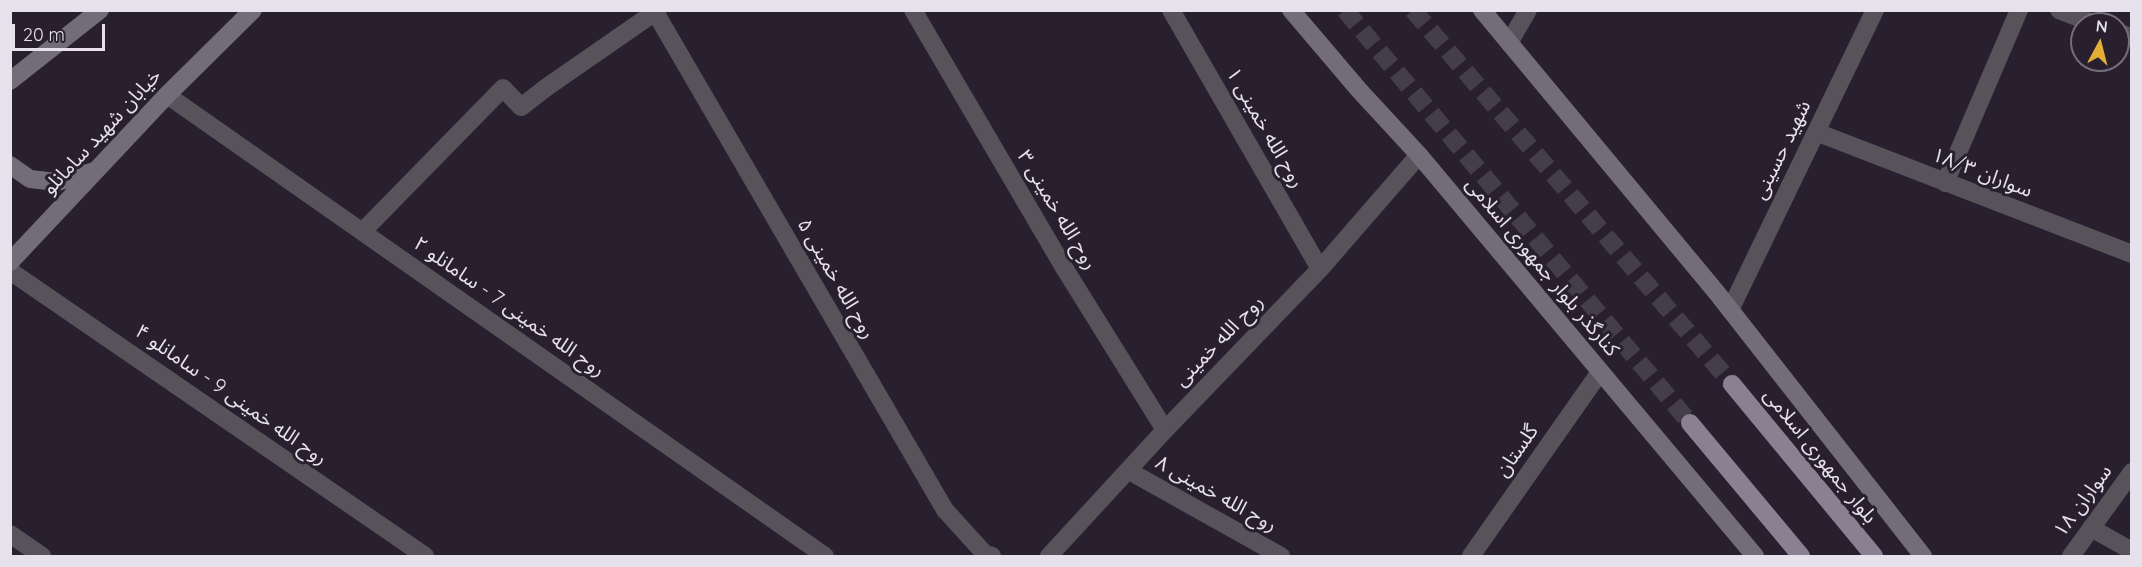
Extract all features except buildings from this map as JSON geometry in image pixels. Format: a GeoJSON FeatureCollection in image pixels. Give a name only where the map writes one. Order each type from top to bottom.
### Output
{"type":"FeatureCollection","features":[{"type":"Feature","properties":{"kind":"main road"},"geometry":{"type":"LineString","coordinates":[[10,81],[100,10]]}},
{"type":"Feature","properties":{"kind":"main road","name":"خیابان شهید سامانلو"},"geometry":{"type":"LineString","coordinates":[[10,262],[167,95],[253,10]]}},
{"type":"Feature","properties":{"kind":"main road","name":"کنارگذر بلوار جمهوری اسلامی"},"geometry":{"type":"LineString","coordinates":[[1291,10],[1359,90],[1419,155],[1755,556]]}},
{"type":"Feature","properties":{"kind":"main road"},"geometry":{"type":"LineString","coordinates":[[1482,10],[1730,310],[1923,556]]}},
{"type":"Feature","properties":{"kind":"main road"},"geometry":{"type":"LineString","coordinates":[[10,165],[30,179],[57,182],[95,171]]}},
{"type":"Feature","properties":{"kind":"main road","name":"بلوار جمهوری اسلامی"},"geometry":{"type":"LineString","coordinates":[[1732,384],[1874,556]]}},
{"type":"Feature","properties":{"kind":"main road"},"geometry":{"type":"LineString","coordinates":[[1690,423],[1801,556]]}},
{"type":"Feature","properties":{"kind":"street","name":"روح الله خمینی ۳"},"geometry":{"type":"LineString","coordinates":[[913,10],[1063,266],[1165,430]]}},
{"type":"Feature","properties":{"kind":"street","name":"روح الله خمینی ۱"},"geometry":{"type":"LineString","coordinates":[[1171,10],[1320,269]]}},
{"type":"Feature","properties":{"kind":"street"},"geometry":{"type":"LineString","coordinates":[[1509,43],[1528,10]]}},
{"type":"Feature","properties":{"kind":"street","name":"شهید حسینی"},"geometry":{"type":"LineString","coordinates":[[1730,310],[1875,10]]}},
{"type":"Feature","properties":{"kind":"street"},"geometry":{"type":"LineString","coordinates":[[1945,183],[2019,10]]}},
{"type":"Feature","properties":{"kind":"street"},"geometry":{"type":"LineString","coordinates":[[363,231],[503,88],[521,107],[657,11]]}},
{"type":"Feature","properties":{"kind":"street","name":"روح الله خمینی ۵"},"geometry":{"type":"LineString","coordinates":[[657,11],[945,510],[985,554],[992,556]]}},
{"type":"Feature","properties":{"kind":"street","name":"روح الله خمینی 7 - سامانلو ۲"},"geometry":{"type":"LineString","coordinates":[[167,95],[825,556]]}},
{"type":"Feature","properties":{"kind":"street","name":"سواران ۱۸/۳"},"geometry":{"type":"LineString","coordinates":[[1816,132],[2132,254]]}},
{"type":"Feature","properties":{"kind":"street","name":"روح الله خمینی"},"geometry":{"type":"LineString","coordinates":[[1049,556],[1165,430],[1320,269],[1419,155]]}},
{"type":"Feature","properties":{"kind":"street","name":"روح الله خمینی 9 - سامانلو ۴"},"geometry":{"type":"LineString","coordinates":[[10,271],[425,556]]}},
{"type":"Feature","properties":{"kind":"street","name":"گلستان"},"geometry":{"type":"LineString","coordinates":[[1471,556],[1600,372]]}},
{"type":"Feature","properties":{"kind":"street","name":"روح الله خمینی ۸"},"geometry":{"type":"LineString","coordinates":[[1129,471],[1281,556]]}},
{"type":"Feature","properties":{"kind":"street","name":"سواران ۱۸"},"geometry":{"type":"LineString","coordinates":[[2071,556],[2132,472]]}},
{"type":"Feature","properties":{"kind":"street"},"geometry":{"type":"LineString","coordinates":[[2091,528],[2132,551]]}},
{"type":"Feature","properties":{"kind":"street"},"geometry":{"type":"LineString","coordinates":[[10,534],[42,556]]}},
{"type":"Feature","properties":{"kind":"tunnel"},"geometry":{"type":"LineString","coordinates":[[1345,10],[1690,423]]}},
{"type":"Feature","properties":{"kind":"tunnel"},"geometry":{"type":"LineString","coordinates":[[1413,10],[1732,384]]}}]}
